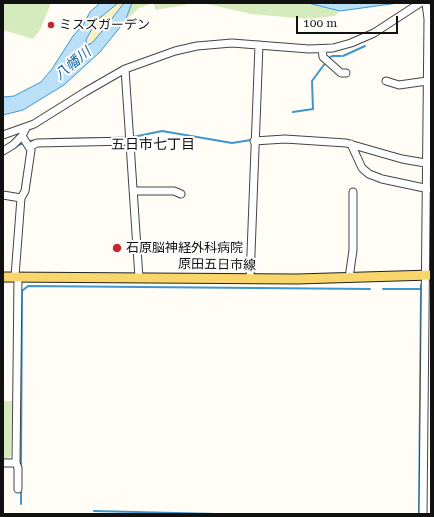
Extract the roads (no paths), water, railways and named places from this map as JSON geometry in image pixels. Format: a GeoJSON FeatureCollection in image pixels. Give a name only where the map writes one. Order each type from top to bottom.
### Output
{"type":"FeatureCollection","features":[{"type":"Feature","properties":{"kind":"main road","name":"原田五日市線"},"geometry":{"type":"LineString","coordinates":[[3,277],[250,279],[429,276]]}},
{"type":"Feature","properties":{"kind":"street"},"geometry":{"type":"LineString","coordinates":[[3,135],[26,128],[125,69],[175,51],[197,46],[232,43],[309,49],[333,48],[351,43],[374,33],[420,3]]}},
{"type":"Feature","properties":{"kind":"street"},"geometry":{"type":"LineString","coordinates":[[423,514],[428,490],[429,164],[427,81],[428,19],[426,3]]}},
{"type":"Feature","properties":{"kind":"street"},"geometry":{"type":"LineString","coordinates":[[250,279],[254,141],[260,45]]}},
{"type":"Feature","properties":{"kind":"street"},"geometry":{"type":"LineString","coordinates":[[322,49],[323,56],[341,73],[346,73]]}},
{"type":"Feature","properties":{"kind":"street"},"geometry":{"type":"LineString","coordinates":[[125,69],[139,278]]}},
{"type":"Feature","properties":{"kind":"street"},"geometry":{"type":"LineString","coordinates":[[386,81],[399,85],[427,81]]}},
{"type":"Feature","properties":{"kind":"street"},"geometry":{"type":"LineString","coordinates":[[3,150],[13,146],[22,136],[26,128]]}},
{"type":"Feature","properties":{"kind":"street"},"geometry":{"type":"LineString","coordinates":[[18,489],[18,468],[16,463],[16,276],[21,198],[24,191],[31,150],[22,136]]}},
{"type":"Feature","properties":{"kind":"street"},"geometry":{"type":"LineString","coordinates":[[254,141],[285,139],[351,144],[402,159],[429,164]]}},
{"type":"Feature","properties":{"kind":"street"},"geometry":{"type":"LineString","coordinates":[[29,147],[38,143],[131,141]]}},
{"type":"Feature","properties":{"kind":"street"},"geometry":{"type":"LineString","coordinates":[[351,144],[362,168],[368,174],[382,180],[429,189]]}},
{"type":"Feature","properties":{"kind":"street"},"geometry":{"type":"LineString","coordinates":[[134,191],[174,191],[181,194]]}},
{"type":"Feature","properties":{"kind":"street"},"geometry":{"type":"LineString","coordinates":[[349,278],[353,250],[353,192]]}},
{"type":"Feature","properties":{"kind":"street"},"geometry":{"type":"LineString","coordinates":[[3,195],[21,198]]}},
{"type":"Feature","properties":{"kind":"street"},"geometry":{"type":"LineString","coordinates":[[3,463],[16,463]]}},
{"type":"Feature","properties":{"kind":"water","name":"八幡川"},"geometry":{"type":"Polygon","coordinates":[[[100,3],[118,3],[96,21],[86,40],[87,45],[92,43],[124,3],[132,3],[125,21],[100,52],[64,85],[23,110],[3,115],[3,97],[14,96],[41,82],[52,69],[73,36],[83,25],[90,12],[100,3]]]}},
{"type":"Feature","properties":{"kind":"water"},"geometry":{"type":"Polygon","coordinates":[[[308,3],[398,3],[340,11],[308,3]]]}},
{"type":"Feature","properties":{"kind":"waterway"},"geometry":{"type":"LineString","coordinates":[[343,56],[365,46]]}},
{"type":"Feature","properties":{"kind":"waterway"},"geometry":{"type":"LineString","coordinates":[[329,58],[332,56],[341,56]]}},
{"type":"Feature","properties":{"kind":"waterway"},"geometry":{"type":"LineString","coordinates":[[293,112],[313,109],[312,81],[326,62]]}},
{"type":"Feature","properties":{"kind":"waterway"},"geometry":{"type":"LineString","coordinates":[[133,137],[162,131],[232,143],[251,140]]}},
{"type":"Feature","properties":{"kind":"waterway"},"geometry":{"type":"LineString","coordinates":[[51,139],[117,138]]}},
{"type":"Feature","properties":{"kind":"waterway"},"geometry":{"type":"LineString","coordinates":[[30,141],[37,140]]}},
{"type":"Feature","properties":{"kind":"waterway"},"geometry":{"type":"LineString","coordinates":[[16,146],[24,143]]}},
{"type":"Feature","properties":{"kind":"waterway"},"geometry":{"type":"LineString","coordinates":[[383,289],[421,289],[421,285]]}},
{"type":"Feature","properties":{"kind":"waterway"},"geometry":{"type":"LineString","coordinates":[[21,467],[22,291],[28,286],[370,289]]}},
{"type":"Feature","properties":{"kind":"waterway"},"geometry":{"type":"LineString","coordinates":[[419,514],[421,289]]}},
{"type":"Feature","properties":{"kind":"waterway"},"geometry":{"type":"LineString","coordinates":[[21,489],[21,504]]}},
{"type":"Feature","properties":{"kind":"waterway"},"geometry":{"type":"LineString","coordinates":[[94,511],[216,514]]}},
{"type":"Feature","properties":{"kind":"place","name":"ミスズガーデン"},"geometry":{"type":"Point","coordinates":[51,25]}},
{"type":"Feature","properties":{"kind":"place","name":"石原脳神経外科病院"},"geometry":{"type":"Point","coordinates":[117,248]}},
{"type":"Feature","properties":{"kind":"district","name":"五日市七丁目"},"geometry":{"type":"Point","coordinates":[153,145]}}]}
